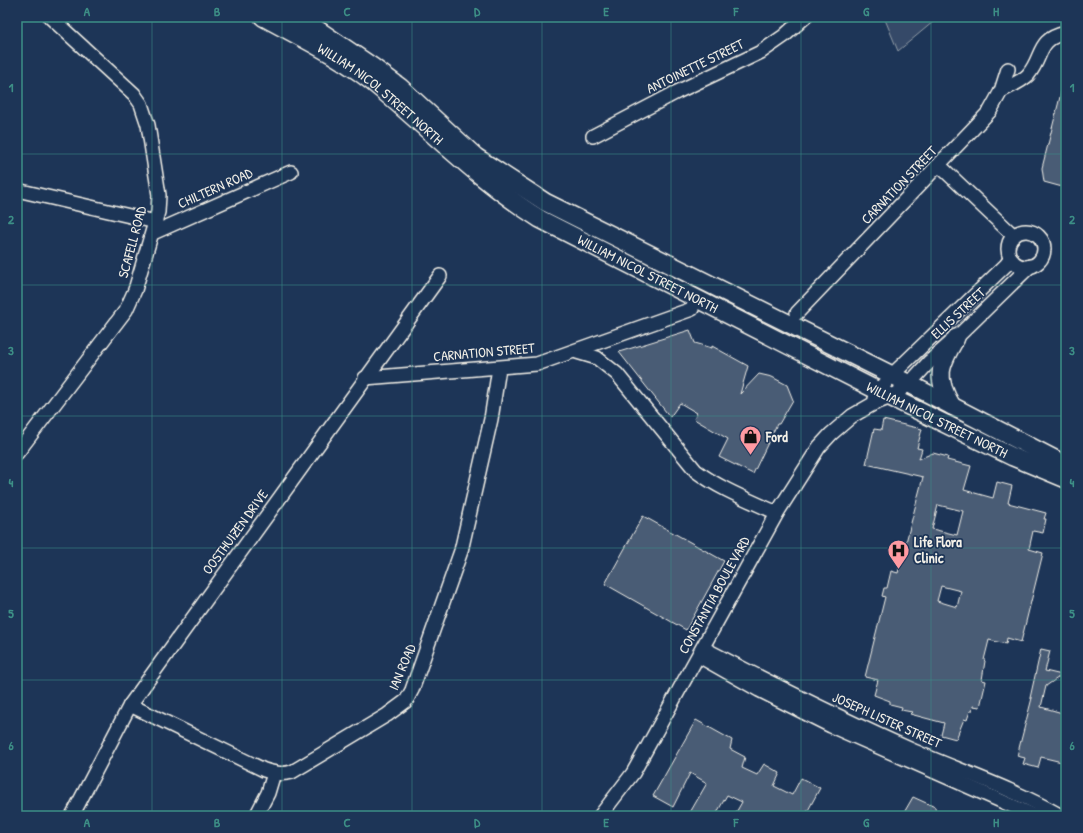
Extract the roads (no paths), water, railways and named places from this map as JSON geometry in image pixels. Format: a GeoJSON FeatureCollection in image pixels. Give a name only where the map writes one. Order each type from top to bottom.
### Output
{"type":"FeatureCollection","features":[{"type":"Feature","properties":{"kind":"main road","name":"WILLIAM NICOL STREET NORTH"},"geometry":{"type":"LineString","coordinates":[[263,17],[315,44],[347,64],[381,89],[508,199],[540,219],[881,397],[1013,457],[1066,479]]}},
{"type":"Feature","properties":{"kind":"main road","name":"WILLIAM NICOL STREET NORTH"},"geometry":{"type":"LineString","coordinates":[[292,17],[314,28],[373,67],[400,87],[476,157],[545,202],[892,375],[1066,465]]}},
{"type":"Feature","properties":{"kind":"main road"},"geometry":{"type":"LineString","coordinates":[[952,406],[944,393],[940,377],[943,360],[956,338]]}},
{"type":"Feature","properties":{"kind":"street","name":"SCAFELL ROAD"},"geometry":{"type":"LineString","coordinates":[[17,453],[126,310],[135,290],[154,227],[159,202],[156,172],[148,124],[141,104],[123,83],[50,17]]}},
{"type":"Feature","properties":{"kind":"street","name":"ANTOINETTE STREET"},"geometry":{"type":"LineString","coordinates":[[593,136],[664,98],[761,52],[784,36],[805,17]]}},
{"type":"Feature","properties":{"kind":"street"},"geometry":{"type":"LineString","coordinates":[[1001,91],[1022,80],[1028,75],[1041,47],[1050,39],[1066,33]]}},
{"type":"Feature","properties":{"kind":"street","name":"CARNATION STREET"},"geometry":{"type":"LineString","coordinates":[[797,313],[940,166],[990,111],[1001,91],[1008,69]]}},
{"type":"Feature","properties":{"kind":"street"},"geometry":{"type":"LineString","coordinates":[[940,166],[1014,236],[1008,246],[1011,258],[1017,264],[1030,266]]}},
{"type":"Feature","properties":{"kind":"street","name":"CHILTERN ROAD"},"geometry":{"type":"LineString","coordinates":[[154,227],[291,172]]}},
{"type":"Feature","properties":{"kind":"street"},"geometry":{"type":"LineString","coordinates":[[17,190],[154,227]]}},
{"type":"Feature","properties":{"kind":"street","name":"ELLIS STREET"},"geometry":{"type":"LineString","coordinates":[[909,384],[930,361],[956,338],[1030,266],[1036,263],[1042,254],[1043,243],[1040,238],[1030,232],[1024,231],[1014,236]]}},
{"type":"Feature","properties":{"kind":"street","name":"ELLIS STREET"},"geometry":{"type":"LineString","coordinates":[[892,375],[1006,265],[1011,258]]}},
{"type":"Feature","properties":{"kind":"street","name":"OOSTHUIZEN DRIVE"},"geometry":{"type":"LineString","coordinates":[[72,816],[130,705],[440,276]]}},
{"type":"Feature","properties":{"kind":"street","name":"CARNATION STREET"},"geometry":{"type":"LineString","coordinates":[[365,378],[537,364],[577,352],[692,310]]}},
{"type":"Feature","properties":{"kind":"street"},"geometry":{"type":"LineString","coordinates":[[577,352],[597,358],[617,374],[696,471],[707,479],[737,495],[777,513]]}},
{"type":"Feature","properties":{"kind":"street","name":"IAN ROAD"},"geometry":{"type":"LineString","coordinates":[[274,773],[292,772],[386,716],[406,701],[412,690],[461,551],[491,419],[498,368]]}},
{"type":"Feature","properties":{"kind":"street","name":"CONSTANTIA BOULEVARD"},"geometry":{"type":"LineString","coordinates":[[881,397],[892,375]]}},
{"type":"Feature","properties":{"kind":"street","name":"CONSTANTIA BOULEVARD"},"geometry":{"type":"LineString","coordinates":[[600,816],[633,773],[777,513],[819,447],[831,434],[852,416],[881,397],[909,384]]}},
{"type":"Feature","properties":{"kind":"street","name":"JOSEPH LISTER STREET"},"geometry":{"type":"LineString","coordinates":[[701,652],[759,690],[831,726],[1035,816]]}},
{"type":"Feature","properties":{"kind":"street","name":"JOSEPH LISTER STREET"},"geometry":{"type":"LineString","coordinates":[[701,652],[914,751],[1031,800],[1061,816]]}},
{"type":"Feature","properties":{"kind":"street"},"geometry":{"type":"LineString","coordinates":[[130,705],[274,773],[268,793],[256,816]]}},
{"type":"Feature","properties":{"kind":"place","name":"Ford"},"geometry":{"type":"Point","coordinates":[751,456]}},
{"type":"Feature","properties":{"kind":"place","name":"Life Flora Clinic"},"geometry":{"type":"Point","coordinates":[898,570]}}]}
